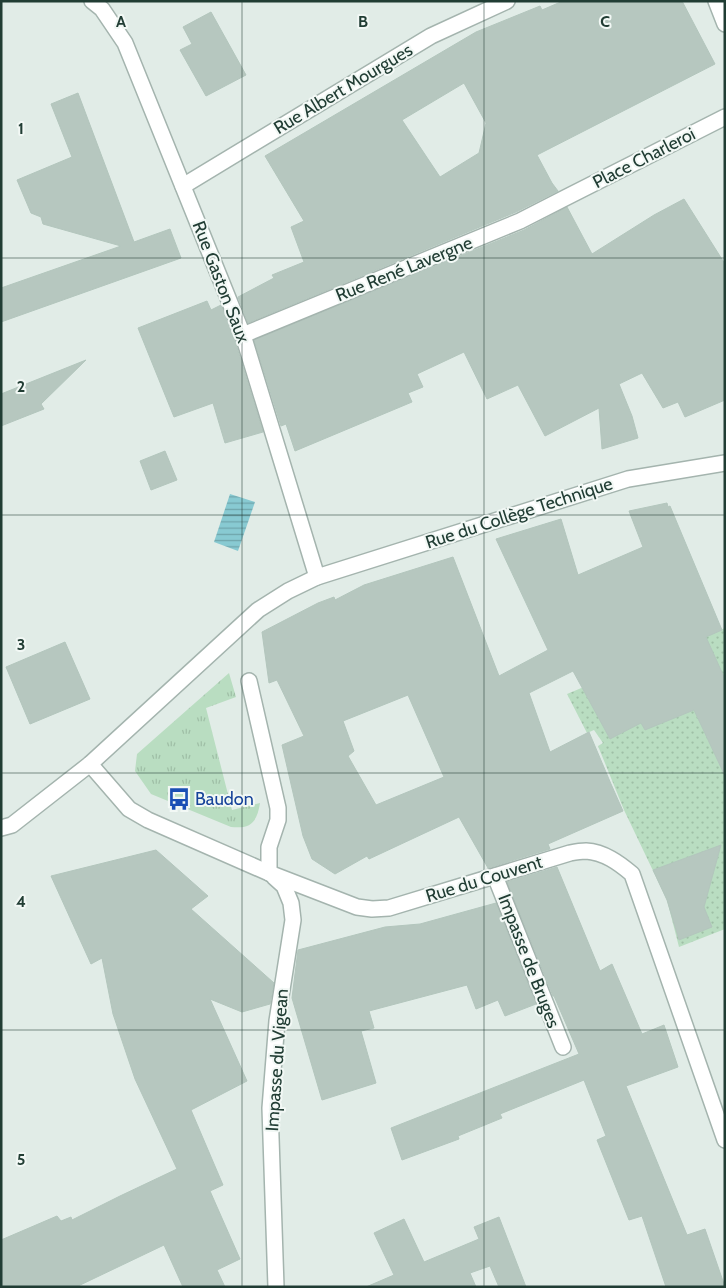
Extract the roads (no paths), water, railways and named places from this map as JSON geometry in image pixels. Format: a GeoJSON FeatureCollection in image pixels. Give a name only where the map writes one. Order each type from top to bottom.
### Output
{"type":"FeatureCollection","features":[{"type":"Feature","properties":{"kind":"street","name":"Rue Gaston Saux"},"geometry":{"type":"LineString","coordinates":[[92,1],[102,9],[125,43],[243,335],[317,577]]}},
{"type":"Feature","properties":{"kind":"street","name":"Rue Albert Mourgues"},"geometry":{"type":"LineString","coordinates":[[183,186],[431,36],[507,1]]}},
{"type":"Feature","properties":{"kind":"street"},"geometry":{"type":"LineString","coordinates":[[716,1],[725,24]]}},
{"type":"Feature","properties":{"kind":"street","name":"Place Charleroi"},"geometry":{"type":"LineString","coordinates":[[563,199],[725,117]]}},
{"type":"Feature","properties":{"kind":"street","name":"Rue René Lavergne"},"geometry":{"type":"LineString","coordinates":[[243,335],[520,222],[563,199]]}},
{"type":"Feature","properties":{"kind":"street","name":"Rue du Collège Technique"},"geometry":{"type":"LineString","coordinates":[[317,577],[628,478],[725,463]]}},
{"type":"Feature","properties":{"kind":"street"},"geometry":{"type":"LineString","coordinates":[[1,828],[12,825],[90,764],[258,610],[288,591],[317,577]]}},
{"type":"Feature","properties":{"kind":"street"},"geometry":{"type":"LineString","coordinates":[[249,681],[278,808],[278,820],[269,847],[269,873]]}},
{"type":"Feature","properties":{"kind":"street","name":"Rue du Couvent"},"geometry":{"type":"LineString","coordinates":[[90,764],[129,809],[148,820],[269,873],[357,907],[372,909],[390,908],[570,853],[586,851],[617,862],[632,874],[725,1140]]}},
{"type":"Feature","properties":{"kind":"street","name":"Impasse du Vigean"},"geometry":{"type":"LineString","coordinates":[[269,873],[284,886],[292,903],[293,920],[277,1021],[270,1108],[276,1287]]}},
{"type":"Feature","properties":{"kind":"street","name":"Impasse de Bruges"},"geometry":{"type":"LineString","coordinates":[[495,876],[563,1047]]}},
{"type":"Feature","properties":{"kind":"water"},"geometry":{"type":"Polygon","coordinates":[[[230,494],[255,502],[238,551],[214,542],[230,494]]]}},
{"type":"Feature","properties":{"kind":"place","name":"Baudon"},"geometry":{"type":"Point","coordinates":[179,799]}}]}
